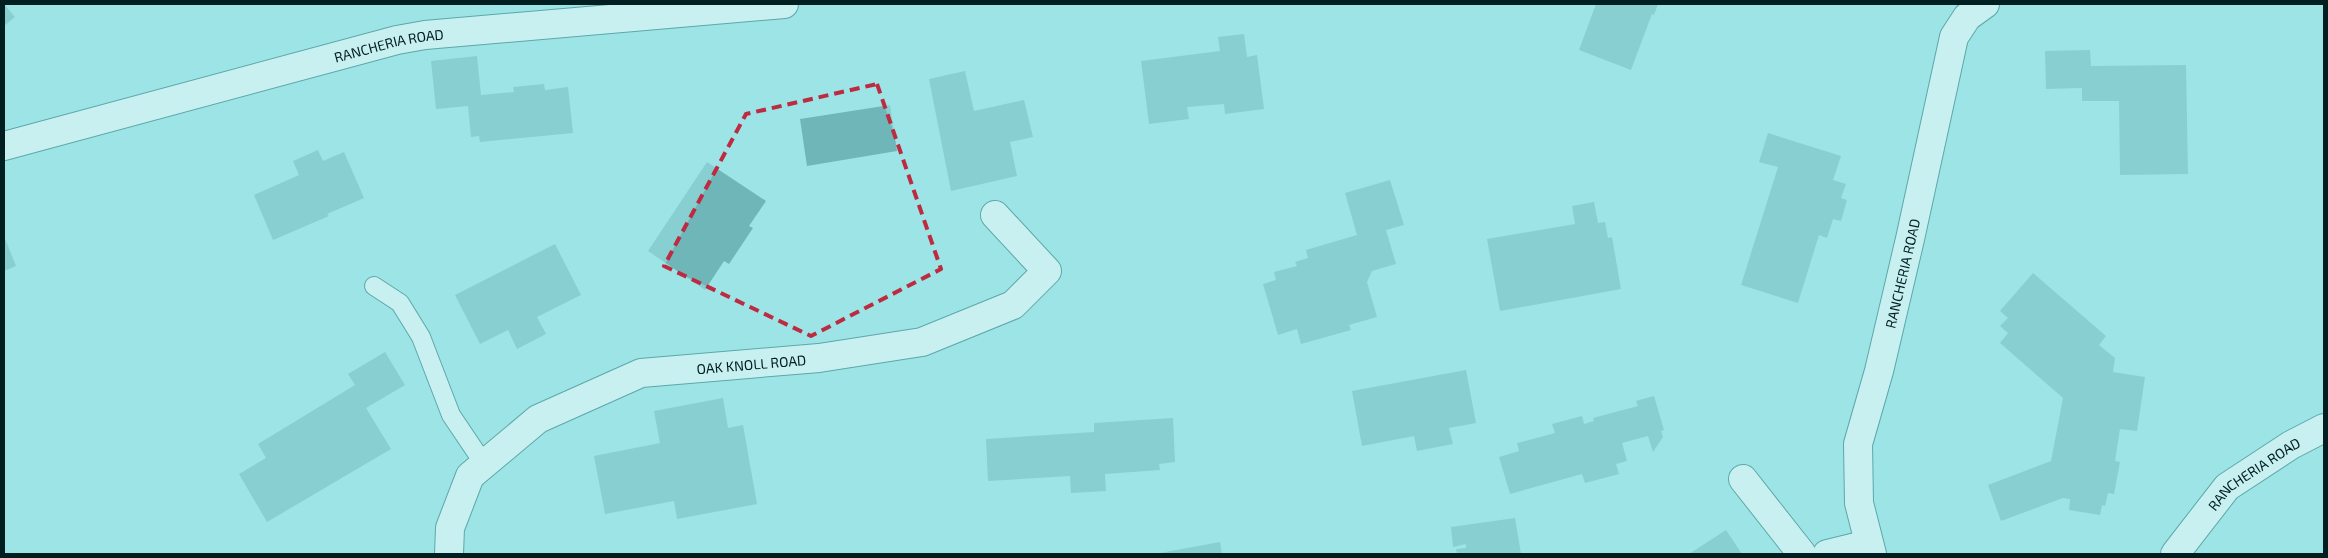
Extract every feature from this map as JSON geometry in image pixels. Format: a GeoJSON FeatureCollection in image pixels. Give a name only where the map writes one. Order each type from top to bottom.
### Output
{"type":"FeatureCollection","features":[{"type":"Feature","properties":{"kind":"street","name":"RANCHERIA ROAD"},"geometry":{"type":"LineString","coordinates":[[4,146],[406,38],[784,4]]}},
{"type":"Feature","properties":{"kind":"street","name":"RANCHERIA ROAD"},"geometry":{"type":"LineString","coordinates":[[1870,549],[1858,503],[1858,444],[1879,371],[1954,37],[1967,17],[1985,4]]}},
{"type":"Feature","properties":{"kind":"street","name":"OAK KNOLL ROAD"},"geometry":{"type":"LineString","coordinates":[[449,554],[450,528],[470,476],[538,419],[642,373],[819,358],[922,342],[1013,305],[1047,271],[995,215]]}},
{"type":"Feature","properties":{"kind":"street","name":"RANCHERIA ROAD"},"geometry":{"type":"LineString","coordinates":[[2176,554],[2227,487],[2291,445],[2324,428]]}},
{"type":"Feature","properties":{"kind":"street"},"geometry":{"type":"LineString","coordinates":[[1742,479],[1802,554]]}},
{"type":"Feature","properties":{"kind":"street"},"geometry":{"type":"LineString","coordinates":[[1827,554],[1870,549]]}},
{"type":"Feature","properties":{"kind":"lane"},"geometry":{"type":"LineString","coordinates":[[374,286],[400,304],[421,337],[451,416],[484,464]]}},
{"type":"Feature","properties":{"kind":"highlighted area"},"geometry":{"type":"Polygon","coordinates":[[[877,84],[941,269],[811,336],[664,266],[746,114],[877,84]]]}},
{"type":"Feature","properties":{"kind":"building"},"geometry":{"type":"Polygon","coordinates":[[[4,4],[15,17],[4,26],[4,4]]]}},
{"type":"Feature","properties":{"kind":"building"},"geometry":{"type":"Polygon","coordinates":[[[1596,4],[1658,4],[1654,15],[1652,14],[1631,70],[1579,50],[1596,4]]]}},
{"type":"Feature","properties":{"kind":"building"},"geometry":{"type":"Polygon","coordinates":[[[1244,34],[1247,57],[1257,55],[1264,109],[1225,114],[1224,104],[1187,107],[1189,119],[1149,124],[1141,61],[1220,51],[1218,37],[1244,34]]]}},
{"type":"Feature","properties":{"kind":"building"},"geometry":{"type":"Polygon","coordinates":[[[2090,50],[2091,66],[2186,65],[2188,174],[2120,175],[2119,101],[2082,101],[2082,88],[2046,89],[2045,51],[2090,50]]]}},
{"type":"Feature","properties":{"kind":"building"},"geometry":{"type":"Polygon","coordinates":[[[477,56],[481,95],[514,92],[513,87],[544,84],[545,90],[568,87],[573,133],[480,142],[479,136],[471,137],[468,106],[436,109],[431,61],[477,56]]]}},
{"type":"Feature","properties":{"kind":"building"},"geometry":{"type":"Polygon","coordinates":[[[965,71],[974,111],[1024,100],[1033,137],[1010,142],[1017,176],[951,191],[929,79],[965,71]]]}},
{"type":"Feature","properties":{"kind":"building"},"geometry":{"type":"Polygon","coordinates":[[[890,105],[897,151],[807,166],[800,119],[890,105]]]}},
{"type":"Feature","properties":{"kind":"building"},"geometry":{"type":"Polygon","coordinates":[[[1768,133],[1841,156],[1833,180],[1846,184],[1841,198],[1847,200],[1841,221],[1833,219],[1827,238],[1819,235],[1798,303],[1741,285],[1778,167],[1759,162],[1768,133]]]}},
{"type":"Feature","properties":{"kind":"building"},"geometry":{"type":"Polygon","coordinates":[[[318,150],[323,161],[344,152],[364,198],[327,214],[329,216],[273,240],[254,195],[299,175],[293,161],[318,150]]]}},
{"type":"Feature","properties":{"kind":"building"},"geometry":{"type":"Polygon","coordinates":[[[707,162],[766,201],[749,226],[753,228],[729,264],[724,261],[705,290],[648,251],[707,162]]]}},
{"type":"Feature","properties":{"kind":"building"},"geometry":{"type":"Polygon","coordinates":[[[1390,180],[1404,225],[1386,230],[1396,264],[1372,271],[1367,282],[1377,317],[1349,325],[1351,330],[1301,344],[1297,329],[1278,335],[1263,284],[1276,280],[1274,272],[1297,266],[1295,262],[1308,258],[1306,250],[1357,235],[1345,193],[1390,180]]]}},
{"type":"Feature","properties":{"kind":"building"},"geometry":{"type":"Polygon","coordinates":[[[1594,202],[1598,223],[1605,222],[1608,238],[1612,237],[1621,289],[1500,311],[1487,239],[1575,224],[1572,206],[1594,202]]]}},
{"type":"Feature","properties":{"kind":"building"},"geometry":{"type":"Polygon","coordinates":[[[4,236],[16,266],[4,271],[4,236]]]}},
{"type":"Feature","properties":{"kind":"building"},"geometry":{"type":"Polygon","coordinates":[[[555,244],[581,295],[537,317],[546,334],[517,349],[508,330],[480,344],[455,295],[555,244]]]}},
{"type":"Feature","properties":{"kind":"building"},"geometry":{"type":"Polygon","coordinates":[[[2033,273],[2106,336],[2099,345],[2115,358],[2113,372],[2145,377],[2137,431],[2120,429],[2115,461],[2120,462],[2114,494],[2108,493],[2105,506],[2102,505],[2100,515],[2069,510],[2070,499],[2063,498],[2001,521],[1988,485],[2051,461],[2063,398],[2000,343],[2008,333],[2000,326],[2008,318],[2000,311],[2033,273]]]}},
{"type":"Feature","properties":{"kind":"building"},"geometry":{"type":"Polygon","coordinates":[[[385,352],[405,385],[366,408],[391,449],[267,522],[239,474],[266,458],[258,444],[355,385],[348,374],[385,352]]]}},
{"type":"Feature","properties":{"kind":"building"},"geometry":{"type":"Polygon","coordinates":[[[1466,370],[1476,423],[1449,428],[1453,444],[1417,451],[1414,436],[1362,446],[1352,391],[1466,370]]]}},
{"type":"Feature","properties":{"kind":"building"},"geometry":{"type":"Polygon","coordinates":[[[1654,396],[1664,430],[1661,431],[1663,437],[1653,452],[1648,436],[1622,443],[1627,461],[1616,464],[1619,474],[1585,483],[1582,474],[1510,494],[1499,457],[1519,451],[1517,443],[1555,433],[1552,424],[1582,416],[1584,424],[1594,421],[1593,418],[1638,406],[1636,401],[1654,396]]]}},
{"type":"Feature","properties":{"kind":"building"},"geometry":{"type":"Polygon","coordinates":[[[723,398],[728,428],[743,425],[757,504],[677,519],[674,501],[605,514],[594,456],[660,443],[654,411],[723,398]]]}},
{"type":"Feature","properties":{"kind":"building"},"geometry":{"type":"Polygon","coordinates":[[[1173,418],[1175,462],[1159,464],[1160,470],[1105,474],[1106,491],[1071,493],[1070,476],[988,481],[986,439],[1094,432],[1094,423],[1173,418]]]}},
{"type":"Feature","properties":{"kind":"building"},"geometry":{"type":"Polygon","coordinates":[[[1515,518],[1521,554],[1457,554],[1456,549],[1466,548],[1466,544],[1453,547],[1451,527],[1515,518]]]}},
{"type":"Feature","properties":{"kind":"building"},"geometry":{"type":"Polygon","coordinates":[[[1726,530],[1742,554],[1689,554],[1726,530]]]}},
{"type":"Feature","properties":{"kind":"building"},"geometry":{"type":"Polygon","coordinates":[[[1220,542],[1222,554],[1160,553],[1220,542]]]}}]}
